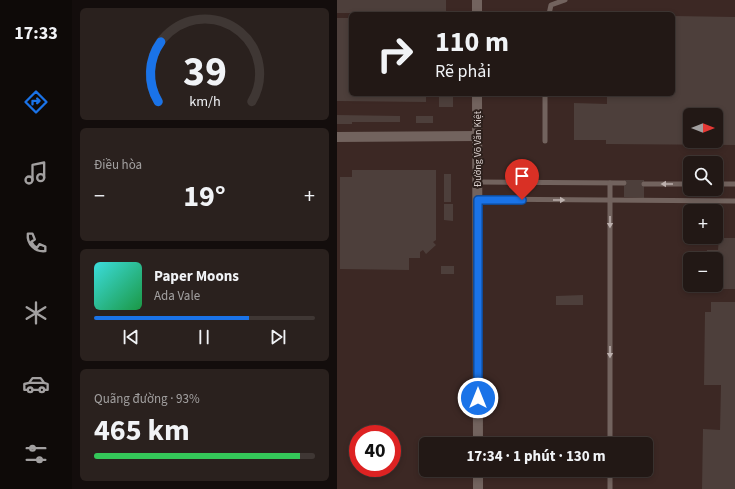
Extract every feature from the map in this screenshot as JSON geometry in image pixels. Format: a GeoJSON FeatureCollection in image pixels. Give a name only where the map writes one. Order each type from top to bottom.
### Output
{"type":"FeatureCollection","features":[{"type":"Feature","properties":{"kind":"street"},"geometry":{"type":"LineString","coordinates":[[477,0],[477,12]]}},
{"type":"Feature","properties":{"kind":"street","name":"Đường Võ Văn Kiệt"},"geometry":{"type":"LineString","coordinates":[[477,96],[478,437]]}},
{"type":"Feature","properties":{"kind":"street"},"geometry":{"type":"LineString","coordinates":[[337,137],[477,136]]}},
{"type":"Feature","properties":{"kind":"street"},"geometry":{"type":"LineString","coordinates":[[478,477],[478,489]]}},
{"type":"Feature","properties":{"kind":"lane"},"geometry":{"type":"LineString","coordinates":[[549,12],[551,5],[565,0]]}},
{"type":"Feature","properties":{"kind":"lane"},"geometry":{"type":"LineString","coordinates":[[545,96],[545,141]]}},
{"type":"Feature","properties":{"kind":"lane"},"geometry":{"type":"LineString","coordinates":[[477,182],[624,184]]}},
{"type":"Feature","properties":{"kind":"lane"},"geometry":{"type":"LineString","coordinates":[[610,183],[610,437]]}},
{"type":"Feature","properties":{"kind":"lane"},"geometry":{"type":"LineString","coordinates":[[644,184],[683,184]]}},
{"type":"Feature","properties":{"kind":"lane"},"geometry":{"type":"LineString","coordinates":[[723,184],[735,184]]}},
{"type":"Feature","properties":{"kind":"lane"},"geometry":{"type":"LineString","coordinates":[[478,200],[735,201]]}},
{"type":"Feature","properties":{"kind":"lane"},"geometry":{"type":"LineString","coordinates":[[610,477],[610,489]]}},
{"type":"Feature","properties":{"kind":"shaded area"},"geometry":{"type":"Polygon","coordinates":[[[337,0],[735,0],[735,489],[337,489],[337,0]]]}},
{"type":"Feature","properties":{"kind":"building"},"geometry":{"type":"Polygon","coordinates":[[[337,0],[446,0],[446,12],[337,13],[337,0]]]}},
{"type":"Feature","properties":{"kind":"building"},"geometry":{"type":"Polygon","coordinates":[[[675,16],[735,17],[735,145],[723,145],[723,108],[683,108],[683,145],[606,144],[606,140],[574,140],[574,103],[607,104],[607,96],[675,96],[675,16]]]}},
{"type":"Feature","properties":{"kind":"building"},"geometry":{"type":"Polygon","coordinates":[[[337,18],[349,18],[349,96],[426,96],[426,102],[337,101],[337,18]]]}},
{"type":"Feature","properties":{"kind":"building"},"geometry":{"type":"Polygon","coordinates":[[[439,96],[453,96],[453,107],[439,107],[439,96]]]}},
{"type":"Feature","properties":{"kind":"building"},"geometry":{"type":"Polygon","coordinates":[[[337,115],[400,116],[400,122],[352,122],[352,124],[337,124],[337,115]]]}},
{"type":"Feature","properties":{"kind":"building"},"geometry":{"type":"Polygon","coordinates":[[[416,116],[433,116],[433,123],[416,123],[416,116]]]}},
{"type":"Feature","properties":{"kind":"building"},"geometry":{"type":"Polygon","coordinates":[[[352,170],[436,170],[436,240],[433,242],[436,245],[426,254],[423,250],[420,252],[420,258],[409,258],[409,270],[340,269],[340,177],[352,177],[352,170]]]}},
{"type":"Feature","properties":{"kind":"building"},"geometry":{"type":"Polygon","coordinates":[[[444,174],[451,174],[451,202],[444,202],[444,174]]]}},
{"type":"Feature","properties":{"kind":"building"},"geometry":{"type":"Polygon","coordinates":[[[624,180],[644,180],[644,198],[624,197],[624,180]]]}},
{"type":"Feature","properties":{"kind":"building"},"geometry":{"type":"Polygon","coordinates":[[[444,204],[453,204],[453,221],[444,220],[444,204]]]}},
{"type":"Feature","properties":{"kind":"building"},"geometry":{"type":"Polygon","coordinates":[[[723,238],[735,238],[735,289],[723,289],[723,252],[707,252],[707,250],[718,250],[718,244],[723,244],[723,238]]]}},
{"type":"Feature","properties":{"kind":"building"},"geometry":{"type":"Polygon","coordinates":[[[441,266],[454,266],[454,274],[441,274],[441,266]]]}},
{"type":"Feature","properties":{"kind":"building"},"geometry":{"type":"Polygon","coordinates":[[[583,295],[583,305],[556,305],[556,296],[583,295]]]}},
{"type":"Feature","properties":{"kind":"building"},"geometry":{"type":"Polygon","coordinates":[[[711,302],[735,302],[735,489],[702,489],[703,429],[720,430],[721,385],[704,385],[705,312],[711,312],[711,302]]]}},
{"type":"Feature","properties":{"kind":"route"},"geometry":{"type":"LineString","coordinates":[[478,398],[478,200],[522,200]]}}]}
